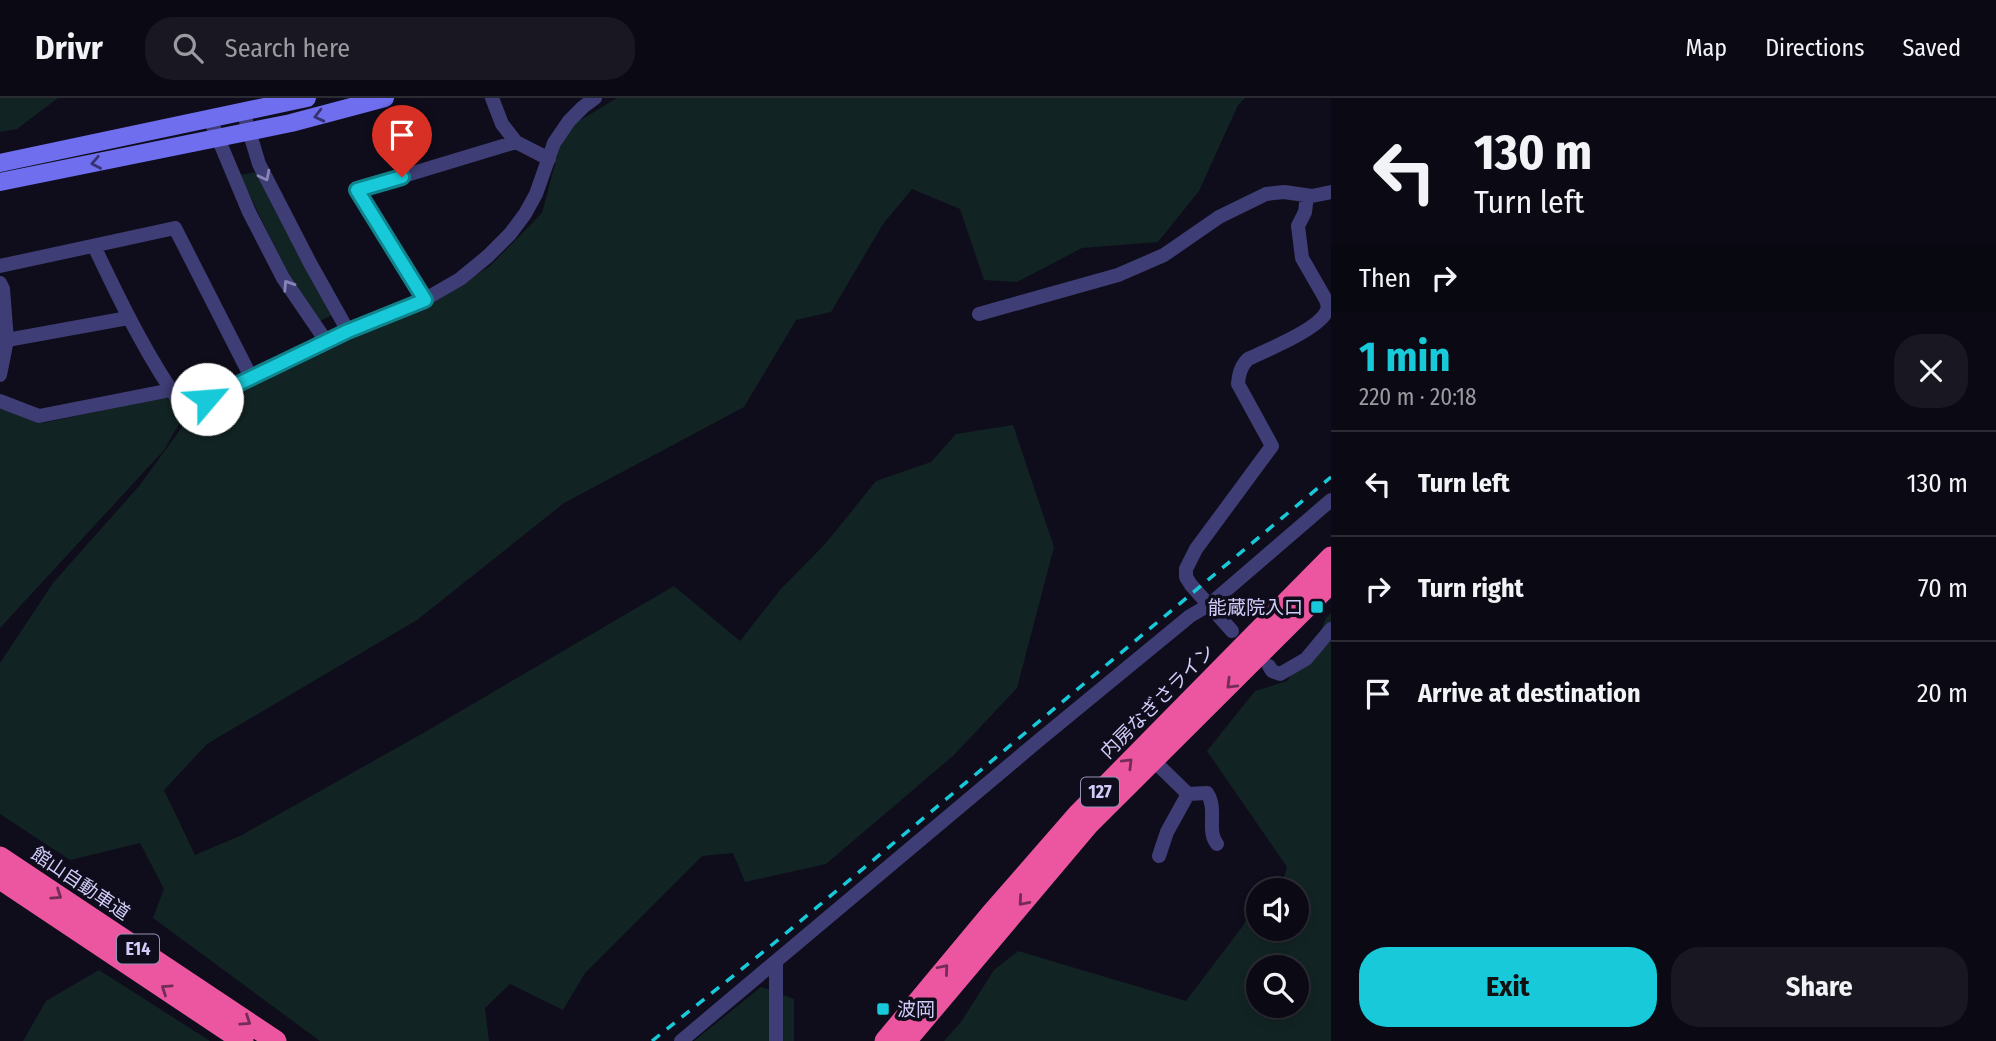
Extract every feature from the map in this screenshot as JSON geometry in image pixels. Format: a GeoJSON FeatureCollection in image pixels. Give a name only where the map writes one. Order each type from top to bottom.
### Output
{"type":"FeatureCollection","features":[{"type":"Feature","properties":{"kind":"highway","name":"内房なぎさライン"},"geometry":{"type":"LineString","coordinates":[[885,1041],[1079,813],[1331,557]]}},
{"type":"Feature","properties":{"kind":"highway","name":"内房なぎさライン"},"geometry":{"type":"LineString","coordinates":[[906,1041],[1089,824],[1331,583]]}},
{"type":"Feature","properties":{"kind":"highway","name":"館山自動車道"},"geometry":{"type":"LineString","coordinates":[[0,857],[276,1041]]}},
{"type":"Feature","properties":{"kind":"highway","name":"E14"},"geometry":{"type":"LineString","coordinates":[[0,879],[243,1041]]}},
{"type":"Feature","properties":{"kind":"street"},"geometry":{"type":"LineString","coordinates":[[0,163],[307,98]]}},
{"type":"Feature","properties":{"kind":"street"},"geometry":{"type":"LineString","coordinates":[[0,182],[291,123],[385,98]]}},
{"type":"Feature","properties":{"kind":"street"},"geometry":{"type":"LineString","coordinates":[[492,98],[502,124],[516,142],[549,159]]}},
{"type":"Feature","properties":{"kind":"street"},"geometry":{"type":"LineString","coordinates":[[94,246],[128,318],[185,411],[326,341],[425,300],[460,279],[510,234],[525,214],[536,194],[554,143],[569,121],[595,98]]}},
{"type":"Feature","properties":{"kind":"street"},"geometry":{"type":"LineString","coordinates":[[243,111],[259,164],[348,331]]}},
{"type":"Feature","properties":{"kind":"street"},"geometry":{"type":"LineString","coordinates":[[210,119],[249,212],[283,278],[326,341]]}},
{"type":"Feature","properties":{"kind":"street"},"geometry":{"type":"LineString","coordinates":[[425,300],[357,190],[516,142]]}},
{"type":"Feature","properties":{"kind":"street"},"geometry":{"type":"LineString","coordinates":[[979,314],[1118,275],[1164,255],[1219,218],[1266,194],[1284,192],[1307,196],[1331,192]]}},
{"type":"Feature","properties":{"kind":"street"},"geometry":{"type":"LineString","coordinates":[[1232,631],[1191,585],[1186,577],[1186,569],[1196,549],[1272,446],[1238,384],[1240,370],[1248,359],[1303,331],[1325,315],[1327,310],[1325,298],[1302,258],[1298,226],[1306,212],[1307,196]]}},
{"type":"Feature","properties":{"kind":"street"},"geometry":{"type":"LineString","coordinates":[[0,266],[175,228],[251,377]]}},
{"type":"Feature","properties":{"kind":"street"},"geometry":{"type":"LineString","coordinates":[[0,283],[3,289],[7,340],[0,375]]}},
{"type":"Feature","properties":{"kind":"street"},"geometry":{"type":"LineString","coordinates":[[7,340],[128,318]]}},
{"type":"Feature","properties":{"kind":"street"},"geometry":{"type":"LineString","coordinates":[[0,401],[39,416],[170,390]]}},
{"type":"Feature","properties":{"kind":"street"},"geometry":{"type":"LineString","coordinates":[[681,1041],[1190,615],[1209,605],[1331,500]]}},
{"type":"Feature","properties":{"kind":"street"},"geometry":{"type":"LineString","coordinates":[[1269,666],[1272,671],[1280,674],[1306,659],[1331,629]]}},
{"type":"Feature","properties":{"kind":"street"},"geometry":{"type":"LineString","coordinates":[[1154,761],[1188,794],[1207,793],[1213,801],[1213,839],[1217,844]]}},
{"type":"Feature","properties":{"kind":"street"},"geometry":{"type":"LineString","coordinates":[[1159,856],[1167,832],[1188,794]]}},
{"type":"Feature","properties":{"kind":"street"},"geometry":{"type":"LineString","coordinates":[[776,962],[776,1041]]}},
{"type":"Feature","properties":{"kind":"green space"},"geometry":{"type":"Polygon","coordinates":[[[0,98],[58,98],[17,129],[0,132],[0,98]]]}},
{"type":"Feature","properties":{"kind":"green space"},"geometry":{"type":"Polygon","coordinates":[[[617,98],[1245,98],[1238,105],[1199,191],[1158,242],[1082,248],[1017,282],[984,280],[960,209],[912,189],[883,224],[831,312],[796,320],[744,407],[564,503],[417,620],[207,744],[164,790],[195,855],[242,835],[425,732],[674,586],[740,641],[780,590],[826,543],[876,481],[931,462],[956,434],[1013,425],[1054,547],[1017,688],[954,755],[826,864],[745,882],[733,853],[702,856],[585,973],[563,1010],[510,984],[485,1008],[489,1041],[320,1041],[153,918],[164,889],[140,843],[70,860],[0,814],[0,663],[53,583],[140,485],[190,416],[436,300],[490,266],[542,213],[564,130],[617,98]]]}},
{"type":"Feature","properties":{"kind":"green space"},"geometry":{"type":"Polygon","coordinates":[[[258,172],[332,314],[320,321],[287,272],[240,175],[258,172]]]}},
{"type":"Feature","properties":{"kind":"green space"},"geometry":{"type":"Polygon","coordinates":[[[165,397],[172,401],[182,419],[164,450],[0,628],[0,408],[43,423],[165,397]]]}},
{"type":"Feature","properties":{"kind":"green space"},"geometry":{"type":"Polygon","coordinates":[[[1331,613],[1331,1041],[944,1041],[961,1022],[994,970],[1018,951],[1186,1001],[1246,920],[1246,941],[1309,941],[1309,878],[1284,878],[1287,867],[1207,751],[1255,691],[1287,681],[1319,636],[1326,618],[1331,613]]]}},
{"type":"Feature","properties":{"kind":"green space"},"geometry":{"type":"Polygon","coordinates":[[[99,970],[210,1041],[23,1041],[46,1001],[99,970]]]}},
{"type":"Feature","properties":{"kind":"green space"},"geometry":{"type":"Polygon","coordinates":[[[761,987],[794,999],[794,1041],[694,1041],[761,987]]]}},
{"type":"Feature","properties":{"kind":"railway"},"geometry":{"type":"LineString","coordinates":[[652,1041],[773,944],[1331,477]]}},
{"type":"Feature","properties":{"kind":"place","name":"能蔵院入口"},"geometry":{"type":"Point","coordinates":[1317,607]}},
{"type":"Feature","properties":{"kind":"place","name":"波岡"},"geometry":{"type":"Point","coordinates":[883,1009]}},
{"type":"Feature","properties":{"kind":"route"},"geometry":{"type":"LineString","coordinates":[[207,399],[348,331],[425,300],[357,190],[402,177]]}}]}
